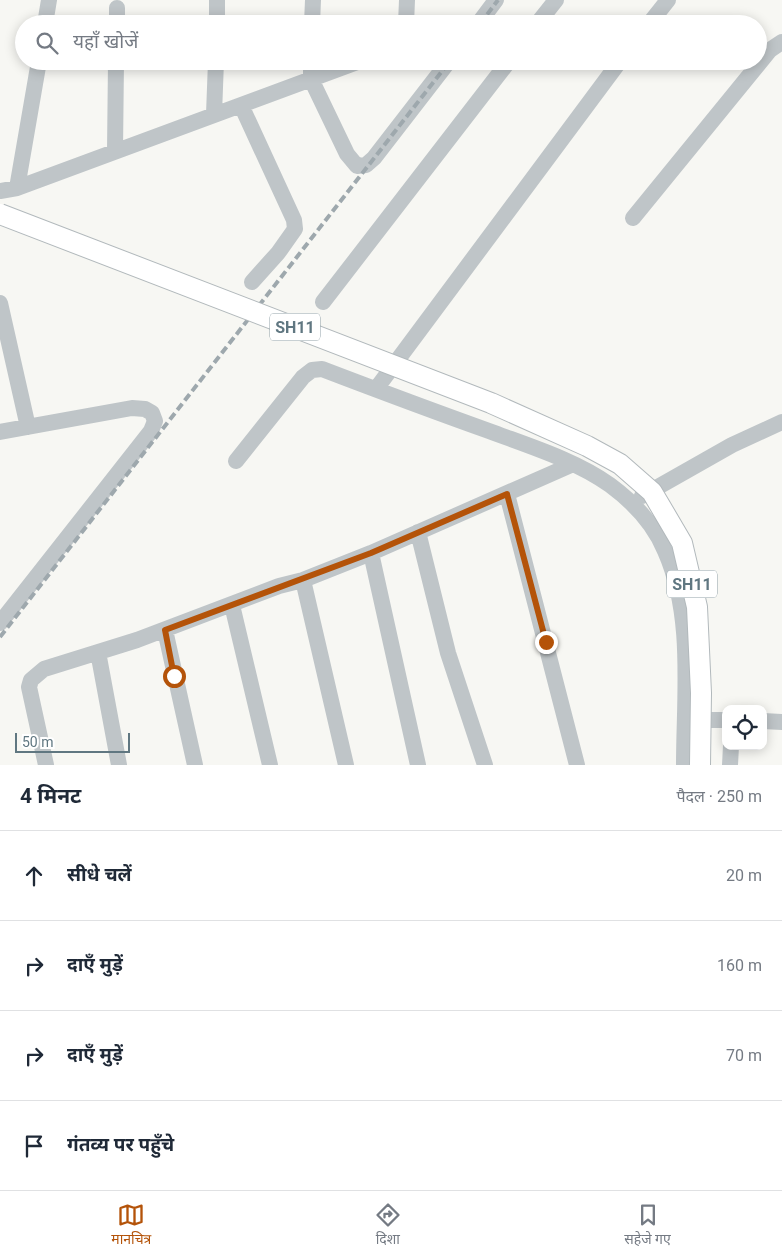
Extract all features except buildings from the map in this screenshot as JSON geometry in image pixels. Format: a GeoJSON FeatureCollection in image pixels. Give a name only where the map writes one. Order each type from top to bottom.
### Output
{"type":"FeatureCollection","features":[{"type":"Feature","properties":{"kind":"main road","name":"SH11"},"geometry":{"type":"LineString","coordinates":[[0,214],[490,403],[587,446],[620,464],[652,492],[682,543],[697,607],[701,693],[700,765]]}},
{"type":"Feature","properties":{"kind":"street"},"geometry":{"type":"LineString","coordinates":[[46,15],[49,0]]}},
{"type":"Feature","properties":{"kind":"street"},"geometry":{"type":"LineString","coordinates":[[217,15],[218,0]]}},
{"type":"Feature","properties":{"kind":"street"},"geometry":{"type":"LineString","coordinates":[[312,15],[313,0]]}},
{"type":"Feature","properties":{"kind":"street"},"geometry":{"type":"LineString","coordinates":[[406,15],[407,0]]}},
{"type":"Feature","properties":{"kind":"street"},"geometry":{"type":"LineString","coordinates":[[485,15],[496,0]]}},
{"type":"Feature","properties":{"kind":"street"},"geometry":{"type":"LineString","coordinates":[[545,15],[556,0]]}},
{"type":"Feature","properties":{"kind":"street"},"geometry":{"type":"LineString","coordinates":[[656,15],[668,0]]}},
{"type":"Feature","properties":{"kind":"street"},"geometry":{"type":"LineString","coordinates":[[767,54],[782,42]]}},
{"type":"Feature","properties":{"kind":"street"},"geometry":{"type":"LineString","coordinates":[[17,188],[37,70]]}},
{"type":"Feature","properties":{"kind":"street"},"geometry":{"type":"LineString","coordinates":[[115,151],[116,70]]}},
{"type":"Feature","properties":{"kind":"street"},"geometry":{"type":"LineString","coordinates":[[214,114],[216,70]]}},
{"type":"Feature","properties":{"kind":"street"},"geometry":{"type":"LineString","coordinates":[[311,70],[311,79],[346,154],[357,166],[366,165],[374,158],[442,70]]}},
{"type":"Feature","properties":{"kind":"street"},"geometry":{"type":"LineString","coordinates":[[0,191],[17,188],[336,70]]}},
{"type":"Feature","properties":{"kind":"street"},"geometry":{"type":"LineString","coordinates":[[323,302],[501,70]]}},
{"type":"Feature","properties":{"kind":"street"},"geometry":{"type":"LineString","coordinates":[[376,389],[410,340],[613,70]]}},
{"type":"Feature","properties":{"kind":"street"},"geometry":{"type":"LineString","coordinates":[[633,218],[754,70]]}},
{"type":"Feature","properties":{"kind":"street"},"geometry":{"type":"LineString","coordinates":[[241,105],[294,220],[295,228],[278,253],[252,282]]}},
{"type":"Feature","properties":{"kind":"street"},"geometry":{"type":"LineString","coordinates":[[0,303],[28,427]]}},
{"type":"Feature","properties":{"kind":"street"},"geometry":{"type":"LineString","coordinates":[[236,461],[312,370],[322,368],[545,452],[608,484],[631,502],[646,520],[665,550],[675,580],[683,621],[684,765]]}},
{"type":"Feature","properties":{"kind":"street"},"geometry":{"type":"LineString","coordinates":[[0,432],[132,408],[152,413],[155,421],[151,432],[0,623]]}},
{"type":"Feature","properties":{"kind":"street"},"geometry":{"type":"LineString","coordinates":[[631,502],[732,445],[782,422]]}},
{"type":"Feature","properties":{"kind":"street"},"geometry":{"type":"LineString","coordinates":[[46,765],[29,686],[31,680],[44,669],[165,630],[302,580],[371,553],[571,465]]}},
{"type":"Feature","properties":{"kind":"street"},"geometry":{"type":"LineString","coordinates":[[507,494],[576,765]]}},
{"type":"Feature","properties":{"kind":"street"},"geometry":{"type":"LineString","coordinates":[[418,532],[448,653],[485,765]]}},
{"type":"Feature","properties":{"kind":"street"},"geometry":{"type":"LineString","coordinates":[[371,553],[418,765]]}},
{"type":"Feature","properties":{"kind":"street"},"geometry":{"type":"LineString","coordinates":[[302,580],[346,765]]}},
{"type":"Feature","properties":{"kind":"street"},"geometry":{"type":"LineString","coordinates":[[232,605],[270,765]]}},
{"type":"Feature","properties":{"kind":"street"},"geometry":{"type":"LineString","coordinates":[[165,630],[195,765]]}},
{"type":"Feature","properties":{"kind":"street"},"geometry":{"type":"LineString","coordinates":[[98,652],[120,765]]}},
{"type":"Feature","properties":{"kind":"street"},"geometry":{"type":"LineString","coordinates":[[684,720],[722,720]]}},
{"type":"Feature","properties":{"kind":"street"},"geometry":{"type":"LineString","coordinates":[[767,721],[782,722]]}},
{"type":"Feature","properties":{"kind":"street"},"geometry":{"type":"LineString","coordinates":[[730,765],[731,750]]}},
{"type":"Feature","properties":{"kind":"railway"},"geometry":{"type":"LineString","coordinates":[[487,15],[498,0]]}},
{"type":"Feature","properties":{"kind":"railway"},"geometry":{"type":"LineString","coordinates":[[0,637],[443,70]]}},
{"type":"Feature","properties":{"kind":"route"},"geometry":{"type":"LineString","coordinates":[[174,676],[165,630],[371,553],[507,494],[546,642]]}}]}
